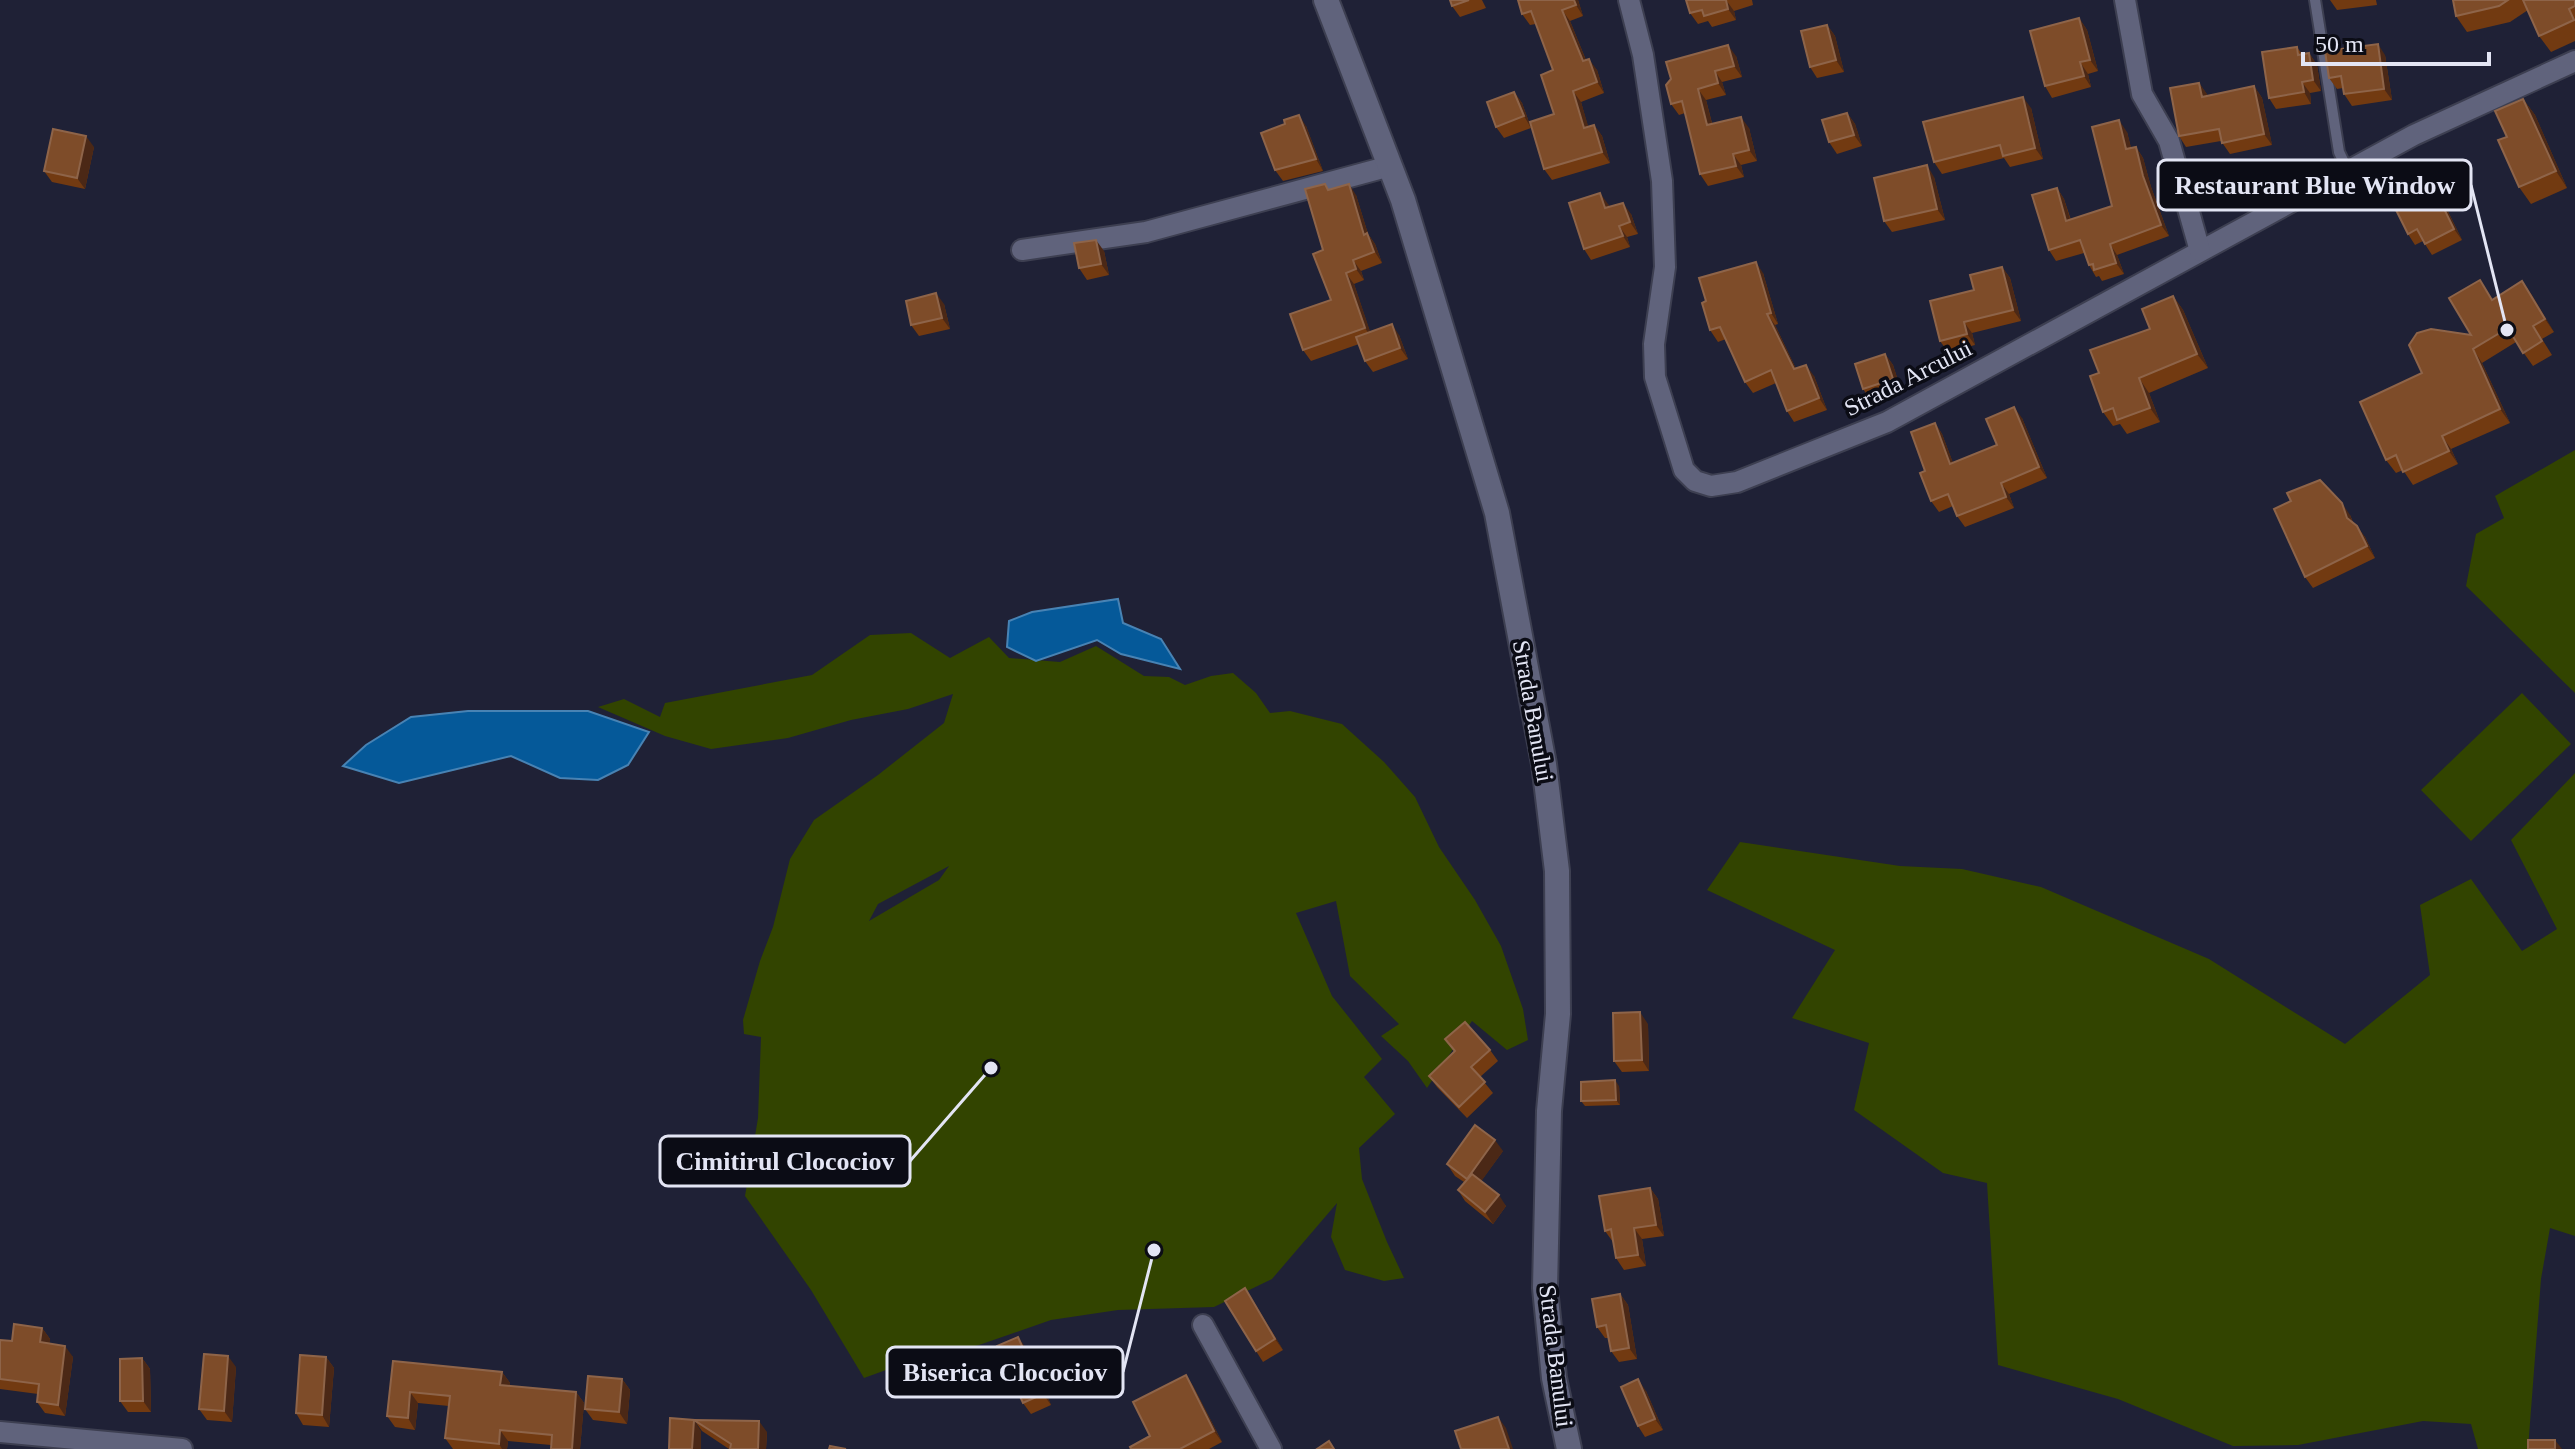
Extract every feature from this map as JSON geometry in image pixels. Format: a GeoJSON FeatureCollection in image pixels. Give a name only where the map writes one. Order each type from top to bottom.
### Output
{"type":"FeatureCollection","features":[{"type":"Feature","properties":{"kind":"street","name":"Strada Banului"},"geometry":{"type":"LineString","coordinates":[[1326,0],[1403,200],[1497,513],[1544,764],[1557,871],[1558,1014],[1549,1111],[1545,1288],[1554,1378],[1569,1449]]}},
{"type":"Feature","properties":{"kind":"street","name":"Strada Arcului"},"geometry":{"type":"LineString","coordinates":[[1629,0],[1643,55],[1662,181],[1665,267],[1654,344],[1655,377],[1684,470],[1695,481],[1711,486],[1737,482],[1887,422],[2414,135],[2575,61]]}},
{"type":"Feature","properties":{"kind":"street"},"geometry":{"type":"LineString","coordinates":[[2125,0],[2142,94],[2169,141],[2200,251]]}},
{"type":"Feature","properties":{"kind":"street"},"geometry":{"type":"LineString","coordinates":[[1022,250],[1146,232],[1390,166]]}},
{"type":"Feature","properties":{"kind":"street"},"geometry":{"type":"LineString","coordinates":[[1203,1325],[1271,1449]]}},
{"type":"Feature","properties":{"kind":"street"},"geometry":{"type":"LineString","coordinates":[[0,1432],[182,1449]]}},
{"type":"Feature","properties":{"kind":"lane"},"geometry":{"type":"LineString","coordinates":[[2315,0],[2339,152],[2348,171]]}},
{"type":"Feature","properties":{"kind":"green space"},"geometry":{"type":"Polygon","coordinates":[[[2575,450],[2575,693],[2466,586],[2476,534],[2504,518],[2495,496],[2575,450]]]}},
{"type":"Feature","properties":{"kind":"green space"},"geometry":{"type":"Polygon","coordinates":[[[911,633],[950,658],[989,637],[1009,658],[1060,662],[1096,646],[1144,676],[1169,677],[1185,685],[1211,676],[1233,673],[1256,693],[1270,713],[1290,711],[1342,724],[1384,762],[1415,797],[1439,847],[1501,946],[1523,1009],[1528,1040],[1507,1050],[1472,1021],[1427,1088],[1408,1061],[1381,1036],[1399,1024],[1350,976],[1336,901],[1296,913],[1332,996],[1382,1059],[1364,1077],[1395,1114],[1359,1148],[1362,1179],[1404,1278],[1384,1281],[1345,1270],[1331,1237],[1337,1203],[1272,1279],[1214,1307],[1118,1310],[1051,1320],[979,1345],[897,1366],[864,1378],[811,1290],[745,1196],[758,1118],[761,1037],[744,1034],[743,1020],[773,927],[790,859],[814,820],[944,723],[953,694],[908,709],[851,720],[788,738],[711,749],[665,736],[598,707],[624,699],[660,717],[665,703],[812,675],[870,635],[911,633]],[[949,866],[878,904],[869,921],[939,880],[949,866]]]}},
{"type":"Feature","properties":{"kind":"green space"},"geometry":{"type":"Polygon","coordinates":[[[2522,693],[2571,744],[2471,841],[2421,790],[2522,693]]]}},
{"type":"Feature","properties":{"kind":"green space"},"geometry":{"type":"Polygon","coordinates":[[[2575,773],[2575,1236],[2550,1228],[2541,1279],[2528,1449],[2478,1449],[2471,1424],[2423,1421],[2298,1445],[2233,1446],[2118,1399],[1998,1365],[1987,1183],[1943,1173],[1854,1110],[1869,1043],[1792,1018],[1835,950],[1707,890],[1740,842],[1900,866],[1962,869],[2041,887],[2209,959],[2345,1044],[2430,975],[2420,905],[2471,879],[2522,951],[2557,929],[2511,840],[2575,773]]]}},
{"type":"Feature","properties":{"kind":"water"},"geometry":{"type":"Polygon","coordinates":[[[1118,599],[1123,623],[1161,639],[1180,669],[1121,654],[1097,640],[1036,661],[1007,647],[1009,621],[1032,612],[1118,599]]]}},
{"type":"Feature","properties":{"kind":"water"},"geometry":{"type":"Polygon","coordinates":[[[468,711],[588,711],[649,732],[628,765],[598,780],[560,778],[511,756],[399,783],[343,766],[366,745],[411,717],[468,711]]]}},
{"type":"Feature","properties":{"kind":"building"},"geometry":{"type":"Polygon","coordinates":[[[1450,0],[1469,0],[1452,6],[1450,0]]]}},
{"type":"Feature","properties":{"kind":"building"},"geometry":{"type":"Polygon","coordinates":[[[1518,0],[1574,0],[1576,5],[1562,10],[1583,61],[1589,59],[1597,82],[1573,91],[1584,128],[1594,125],[1602,152],[1544,169],[1530,122],[1554,114],[1541,75],[1553,70],[1531,11],[1522,14],[1518,0]]]}},
{"type":"Feature","properties":{"kind":"building"},"geometry":{"type":"Polygon","coordinates":[[[1686,0],[1726,0],[1728,9],[1704,16],[1702,10],[1690,13],[1686,0]]]}},
{"type":"Feature","properties":{"kind":"building"},"geometry":{"type":"Polygon","coordinates":[[[2453,0],[2508,0],[2499,6],[2456,16],[2453,0]]]}},
{"type":"Feature","properties":{"kind":"building"},"geometry":{"type":"Polygon","coordinates":[[[2523,0],[2575,0],[2575,6],[2569,9],[2574,20],[2539,36],[2523,0]]]}},
{"type":"Feature","properties":{"kind":"building"},"geometry":{"type":"Polygon","coordinates":[[[2079,18],[2090,60],[2080,62],[2084,76],[2045,86],[2030,31],[2079,18]]]}},
{"type":"Feature","properties":{"kind":"building"},"geometry":{"type":"Polygon","coordinates":[[[1827,25],[1836,60],[1810,67],[1801,31],[1827,25]]]}},
{"type":"Feature","properties":{"kind":"building"},"geometry":{"type":"Polygon","coordinates":[[[2378,44],[2384,89],[2344,94],[2341,76],[2329,78],[2325,51],[2378,44]]]}},
{"type":"Feature","properties":{"kind":"building"},"geometry":{"type":"Polygon","coordinates":[[[1728,45],[1734,66],[1715,71],[1718,83],[1698,89],[1707,125],[1741,117],[1749,150],[1733,154],[1736,166],[1700,174],[1682,101],[1671,104],[1666,85],[1671,79],[1666,62],[1728,45]]]}},
{"type":"Feature","properties":{"kind":"building"},"geometry":{"type":"Polygon","coordinates":[[[2297,47],[2298,55],[2309,53],[2313,80],[2302,82],[2304,92],[2269,98],[2262,52],[2297,47]]]}},
{"type":"Feature","properties":{"kind":"building"},"geometry":{"type":"Polygon","coordinates":[[[2199,83],[2202,97],[2254,86],[2264,134],[2222,143],[2219,129],[2179,136],[2170,88],[2199,83]]]}},
{"type":"Feature","properties":{"kind":"building"},"geometry":{"type":"Polygon","coordinates":[[[1514,92],[1524,116],[1496,127],[1487,102],[1514,92]]]}},
{"type":"Feature","properties":{"kind":"building"},"geometry":{"type":"Polygon","coordinates":[[[2023,97],[2035,148],[2003,156],[2000,145],[1934,162],[1923,122],[2023,97]]]}},
{"type":"Feature","properties":{"kind":"building"},"geometry":{"type":"Polygon","coordinates":[[[2523,99],[2556,171],[2519,187],[2498,140],[2507,137],[2495,111],[2523,99]]]}},
{"type":"Feature","properties":{"kind":"building"},"geometry":{"type":"Polygon","coordinates":[[[1847,113],[1854,135],[1829,142],[1822,120],[1847,113]]]}},
{"type":"Feature","properties":{"kind":"building"},"geometry":{"type":"Polygon","coordinates":[[[1299,115],[1316,159],[1275,170],[1261,133],[1299,115]]]}},
{"type":"Feature","properties":{"kind":"building"},"geometry":{"type":"Polygon","coordinates":[[[2119,120],[2126,149],[2136,147],[2161,225],[2110,244],[2116,263],[2094,270],[2093,264],[2089,265],[2080,240],[2049,250],[2032,195],[2057,188],[2066,221],[2112,206],[2092,127],[2119,120]]]}},
{"type":"Feature","properties":{"kind":"building"},"geometry":{"type":"Polygon","coordinates":[[[53,129],[86,136],[77,178],[44,171],[53,129]]]}},
{"type":"Feature","properties":{"kind":"building"},"geometry":{"type":"Polygon","coordinates":[[[1927,165],[1937,209],[1884,221],[1874,178],[1927,165]]]}},
{"type":"Feature","properties":{"kind":"building"},"geometry":{"type":"Polygon","coordinates":[[[2424,168],[2454,229],[2425,244],[2417,229],[2408,234],[2392,202],[2406,194],[2399,181],[2424,168]]]}},
{"type":"Feature","properties":{"kind":"building"},"geometry":{"type":"Polygon","coordinates":[[[1325,184],[1328,190],[1349,184],[1364,235],[1367,233],[1374,252],[1353,260],[1356,269],[1346,273],[1365,328],[1303,350],[1290,314],[1331,300],[1313,254],[1323,250],[1305,189],[1325,184]]]}},
{"type":"Feature","properties":{"kind":"building"},"geometry":{"type":"Polygon","coordinates":[[[1600,193],[1605,208],[1623,203],[1630,222],[1619,226],[1623,236],[1584,249],[1569,203],[1600,193]]]}},
{"type":"Feature","properties":{"kind":"building"},"geometry":{"type":"Polygon","coordinates":[[[1096,240],[1101,264],[1079,268],[1074,243],[1096,240]]]}},
{"type":"Feature","properties":{"kind":"building"},"geometry":{"type":"Polygon","coordinates":[[[1756,262],[1771,313],[1767,314],[1794,369],[1806,365],[1819,398],[1787,411],[1771,370],[1745,382],[1720,327],[1710,330],[1702,303],[1706,301],[1699,278],[1756,262]]]}},
{"type":"Feature","properties":{"kind":"building"},"geometry":{"type":"Polygon","coordinates":[[[2002,267],[2013,310],[1964,322],[1967,334],[1940,341],[1930,301],[1974,290],[1970,275],[2002,267]]]}},
{"type":"Feature","properties":{"kind":"building"},"geometry":{"type":"Polygon","coordinates":[[[2480,280],[2492,300],[2522,281],[2545,319],[2533,326],[2542,341],[2523,353],[2508,328],[2473,349],[2500,409],[2442,436],[2449,451],[2403,472],[2396,455],[2386,460],[2360,402],[2422,373],[2409,345],[2417,333],[2431,329],[2471,335],[2449,298],[2480,280]]]}},
{"type":"Feature","properties":{"kind":"building"},"geometry":{"type":"Polygon","coordinates":[[[936,293],[942,318],[911,325],[906,301],[936,293]]]}},
{"type":"Feature","properties":{"kind":"building"},"geometry":{"type":"Polygon","coordinates":[[[2173,296],[2197,354],[2139,378],[2150,408],[2117,420],[2113,408],[2103,412],[2090,376],[2099,373],[2090,350],[2150,329],[2142,309],[2173,296]]]}},
{"type":"Feature","properties":{"kind":"building"},"geometry":{"type":"Polygon","coordinates":[[[1392,324],[1400,348],[1365,361],[1356,337],[1392,324]]]}},
{"type":"Feature","properties":{"kind":"building"},"geometry":{"type":"Polygon","coordinates":[[[1885,354],[1893,379],[1863,389],[1855,364],[1885,354]]]}},
{"type":"Feature","properties":{"kind":"building"},"geometry":{"type":"Polygon","coordinates":[[[2014,407],[2039,467],[2001,483],[2006,497],[1957,516],[1948,494],[1931,501],[1920,473],[1925,471],[1911,432],[1935,423],[1950,464],[1997,445],[1986,419],[2014,407]]]}},
{"type":"Feature","properties":{"kind":"building"},"geometry":{"type":"Polygon","coordinates":[[[2320,480],[2342,503],[2347,518],[2357,526],[2367,546],[2305,577],[2274,509],[2291,501],[2287,493],[2320,480]]]}},
{"type":"Feature","properties":{"kind":"building"},"geometry":{"type":"Polygon","coordinates":[[[1640,1012],[1642,1060],[1614,1061],[1613,1013],[1640,1012]]]}},
{"type":"Feature","properties":{"kind":"building"},"geometry":{"type":"Polygon","coordinates":[[[1465,1022],[1490,1050],[1471,1067],[1485,1082],[1459,1107],[1429,1076],[1455,1051],[1445,1039],[1465,1022]]]}},
{"type":"Feature","properties":{"kind":"building"},"geometry":{"type":"Polygon","coordinates":[[[1615,1080],[1616,1100],[1581,1101],[1581,1082],[1615,1080]]]}},
{"type":"Feature","properties":{"kind":"building"},"geometry":{"type":"Polygon","coordinates":[[[1475,1125],[1495,1140],[1467,1179],[1447,1164],[1475,1125]]]}},
{"type":"Feature","properties":{"kind":"building"},"geometry":{"type":"Polygon","coordinates":[[[1472,1174],[1499,1195],[1485,1212],[1458,1190],[1472,1174]]]}},
{"type":"Feature","properties":{"kind":"building"},"geometry":{"type":"Polygon","coordinates":[[[1650,1188],[1656,1225],[1634,1228],[1638,1255],[1616,1258],[1611,1229],[1605,1231],[1599,1196],[1650,1188]]]}},
{"type":"Feature","properties":{"kind":"building"},"geometry":{"type":"Polygon","coordinates":[[[1245,1288],[1275,1339],[1256,1351],[1225,1301],[1245,1288]]]}},
{"type":"Feature","properties":{"kind":"building"},"geometry":{"type":"Polygon","coordinates":[[[1620,1294],[1629,1348],[1611,1351],[1606,1325],[1597,1327],[1592,1299],[1620,1294]]]}},
{"type":"Feature","properties":{"kind":"building"},"geometry":{"type":"Polygon","coordinates":[[[14,1324],[42,1328],[40,1342],[65,1346],[58,1405],[37,1402],[39,1384],[0,1379],[0,1340],[12,1341],[14,1324]]]}},
{"type":"Feature","properties":{"kind":"building"},"geometry":{"type":"Polygon","coordinates":[[[1018,1337],[1043,1394],[1023,1403],[997,1346],[1018,1337]]]}},
{"type":"Feature","properties":{"kind":"building"},"geometry":{"type":"Polygon","coordinates":[[[204,1354],[228,1356],[224,1411],[199,1409],[204,1354]]]}},
{"type":"Feature","properties":{"kind":"building"},"geometry":{"type":"Polygon","coordinates":[[[300,1355],[326,1357],[322,1415],[296,1413],[300,1355]]]}},
{"type":"Feature","properties":{"kind":"building"},"geometry":{"type":"Polygon","coordinates":[[[142,1358],[143,1401],[120,1401],[120,1359],[142,1358]]]}},
{"type":"Feature","properties":{"kind":"building"},"geometry":{"type":"Polygon","coordinates":[[[393,1361],[502,1372],[500,1385],[576,1392],[572,1449],[551,1449],[552,1435],[500,1430],[499,1444],[445,1438],[450,1396],[410,1392],[408,1418],[387,1416],[393,1361]]]}},
{"type":"Feature","properties":{"kind":"building"},"geometry":{"type":"Polygon","coordinates":[[[1186,1375],[1214,1431],[1180,1449],[1131,1449],[1150,1436],[1133,1402],[1186,1375]]]}},
{"type":"Feature","properties":{"kind":"building"},"geometry":{"type":"Polygon","coordinates":[[[588,1376],[622,1379],[619,1412],[585,1409],[588,1376]]]}},
{"type":"Feature","properties":{"kind":"building"},"geometry":{"type":"Polygon","coordinates":[[[1638,1379],[1655,1419],[1638,1426],[1621,1387],[1638,1379]]]}},
{"type":"Feature","properties":{"kind":"building"},"geometry":{"type":"Polygon","coordinates":[[[1498,1417],[1509,1449],[1461,1449],[1455,1431],[1498,1417]]]}},
{"type":"Feature","properties":{"kind":"building"},"geometry":{"type":"Polygon","coordinates":[[[670,1418],[694,1420],[692,1449],[669,1449],[670,1418]]]}},
{"type":"Feature","properties":{"kind":"building"},"geometry":{"type":"Polygon","coordinates":[[[694,1420],[759,1421],[758,1449],[730,1449],[731,1444],[694,1420]]]}},
{"type":"Feature","properties":{"kind":"building"},"geometry":{"type":"Polygon","coordinates":[[[2528,1440],[2555,1440],[2555,1449],[2528,1449],[2528,1440]]]}},
{"type":"Feature","properties":{"kind":"building"},"geometry":{"type":"Polygon","coordinates":[[[1329,1441],[1334,1449],[1317,1449],[1329,1441]]]}},
{"type":"Feature","properties":{"kind":"place","name":"Restaurant Blue Window"},"geometry":{"type":"Point","coordinates":[2507,330]}},
{"type":"Feature","properties":{"kind":"place","name":"Cimitirul Clocociov"},"geometry":{"type":"Point","coordinates":[991,1068]}},
{"type":"Feature","properties":{"kind":"place","name":"Biserica Clocociov"},"geometry":{"type":"Point","coordinates":[1154,1250]}}]}
